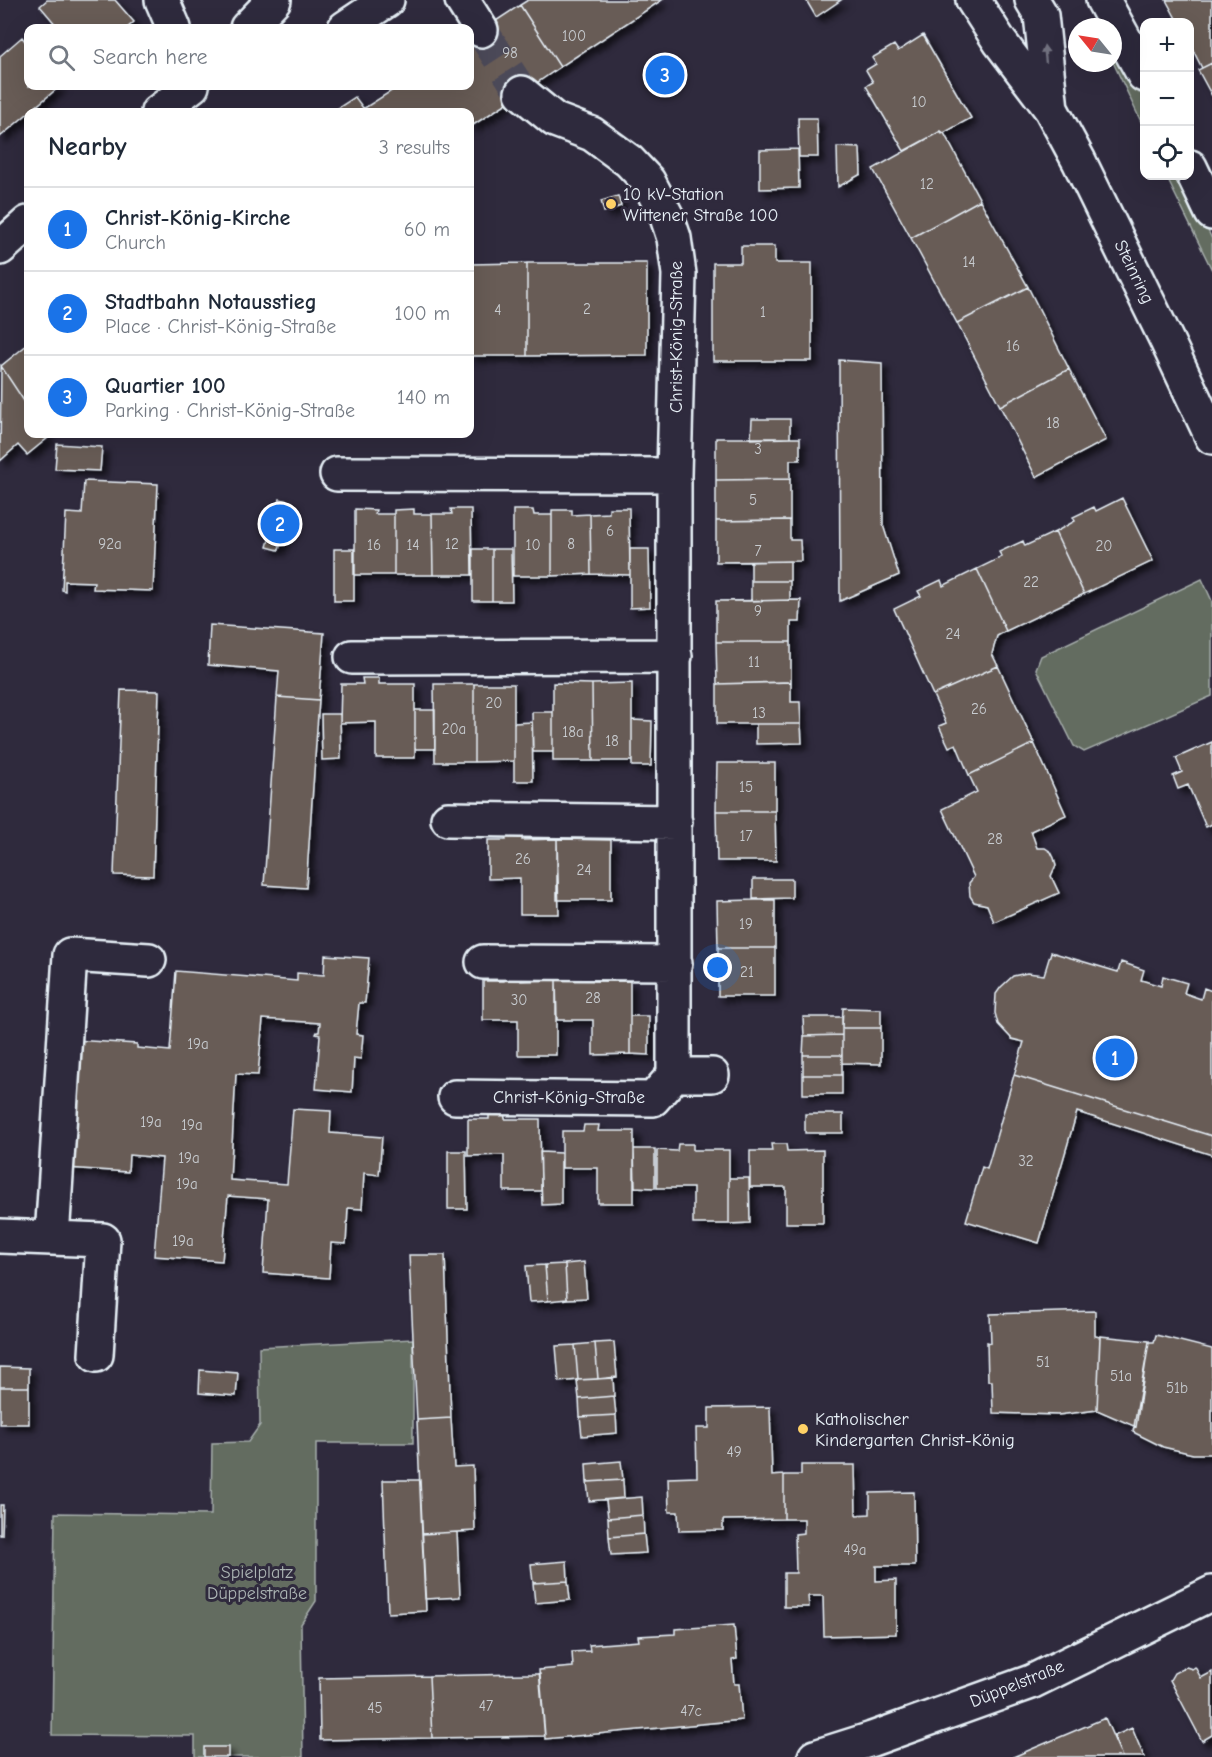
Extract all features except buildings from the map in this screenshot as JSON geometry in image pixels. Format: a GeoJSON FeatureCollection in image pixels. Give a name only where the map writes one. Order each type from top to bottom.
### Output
{"type":"FeatureCollection","features":[{"type":"Feature","properties":{"kind":"street"},"geometry":{"type":"LineString","coordinates":[[162,0],[172,24]]}},
{"type":"Feature","properties":{"kind":"street"},"geometry":{"type":"LineString","coordinates":[[251,24],[274,0]]}},
{"type":"Feature","properties":{"kind":"street"},"geometry":{"type":"LineString","coordinates":[[351,24],[387,0]]}},
{"type":"Feature","properties":{"kind":"street"},"geometry":{"type":"LineString","coordinates":[[462,0],[481,30]]}},
{"type":"Feature","properties":{"kind":"street","name":"Steinring"},"geometry":{"type":"LineString","coordinates":[[973,0],[1000,42],[1051,109],[1096,193],[1212,437]]}},
{"type":"Feature","properties":{"kind":"street","name":"Steinring"},"geometry":{"type":"LineString","coordinates":[[1032,0],[1041,15],[1051,109]]}},
{"type":"Feature","properties":{"kind":"street"},"geometry":{"type":"LineString","coordinates":[[1103,0],[1142,72]]}},
{"type":"Feature","properties":{"kind":"street"},"geometry":{"type":"LineString","coordinates":[[163,108],[187,90]]}},
{"type":"Feature","properties":{"kind":"street","name":"Christ-König-Straße"},"geometry":{"type":"LineString","coordinates":[[455,1097],[653,1099],[674,1075],[674,475],[679,274],[674,238],[667,217],[648,181],[629,161],[592,134],[555,120],[522,93]]}},
{"type":"Feature","properties":{"kind":"street"},"geometry":{"type":"LineString","coordinates":[[1194,175],[1212,213]]}},
{"type":"Feature","properties":{"kind":"street"},"geometry":{"type":"LineString","coordinates":[[0,248],[24,227]]}},
{"type":"Feature","properties":{"kind":"street"},"geometry":{"type":"LineString","coordinates":[[337,474],[674,475]]}},
{"type":"Feature","properties":{"kind":"street"},"geometry":{"type":"LineString","coordinates":[[352,657],[675,656]]}},
{"type":"Feature","properties":{"kind":"street"},"geometry":{"type":"LineString","coordinates":[[448,819],[675,822]]}},
{"type":"Feature","properties":{"kind":"street"},"geometry":{"type":"LineString","coordinates":[[52,1238],[70,955],[149,960]]}},
{"type":"Feature","properties":{"kind":"street"},"geometry":{"type":"LineString","coordinates":[[483,962],[675,963]]}},
{"type":"Feature","properties":{"kind":"street"},"geometry":{"type":"LineString","coordinates":[[674,1075],[712,1075]]}},
{"type":"Feature","properties":{"kind":"street"},"geometry":{"type":"LineString","coordinates":[[0,1236],[103,1240],[96,1354]]}},
{"type":"Feature","properties":{"kind":"street","name":"Düppelstraße"},"geometry":{"type":"LineString","coordinates":[[815,1757],[1031,1682],[1212,1593]]}},
{"type":"Feature","properties":{"kind":"green space"},"geometry":{"type":"Polygon","coordinates":[[[1122,59],[1140,91],[1140,119],[1118,72],[1122,72],[1122,59]]]}},
{"type":"Feature","properties":{"kind":"green space"},"geometry":{"type":"Polygon","coordinates":[[[1168,180],[1184,180],[1212,239],[1212,270],[1168,180]]]}},
{"type":"Feature","properties":{"kind":"green space"},"geometry":{"type":"Polygon","coordinates":[[[1202,579],[1212,601],[1212,696],[1084,752],[1074,746],[1036,669],[1041,656],[1202,579]]]}},
{"type":"Feature","properties":{"kind":"green space","name":"Spielplatz Düppelstraße"},"geometry":{"type":"Polygon","coordinates":[[[413,1339],[413,1443],[316,1443],[316,1601],[301,1624],[303,1757],[195,1757],[195,1736],[52,1735],[55,1513],[211,1515],[212,1443],[248,1442],[260,1425],[259,1347],[413,1339]]]}},
{"type":"Feature","properties":{"kind":"tunnel"},"geometry":{"type":"LineString","coordinates":[[481,30],[522,93]]}},
{"type":"Feature","properties":{"kind":"place","name":"Quartier 100"},"geometry":{"type":"Point","coordinates":[665,75]}},
{"type":"Feature","properties":{"kind":"place","name":"10 kV-Station Wittener Straße 100"},"geometry":{"type":"Point","coordinates":[611,204]}},
{"type":"Feature","properties":{"kind":"place","name":"Stadtbahn Notausstieg"},"geometry":{"type":"Point","coordinates":[280,524]}},
{"type":"Feature","properties":{"kind":"place","name":"Christ-König-Kirche"},"geometry":{"type":"Point","coordinates":[1115,1058]}},
{"type":"Feature","properties":{"kind":"place","name":"Katholischer Kindergarten Christ-König"},"geometry":{"type":"Point","coordinates":[803,1429]}}]}
